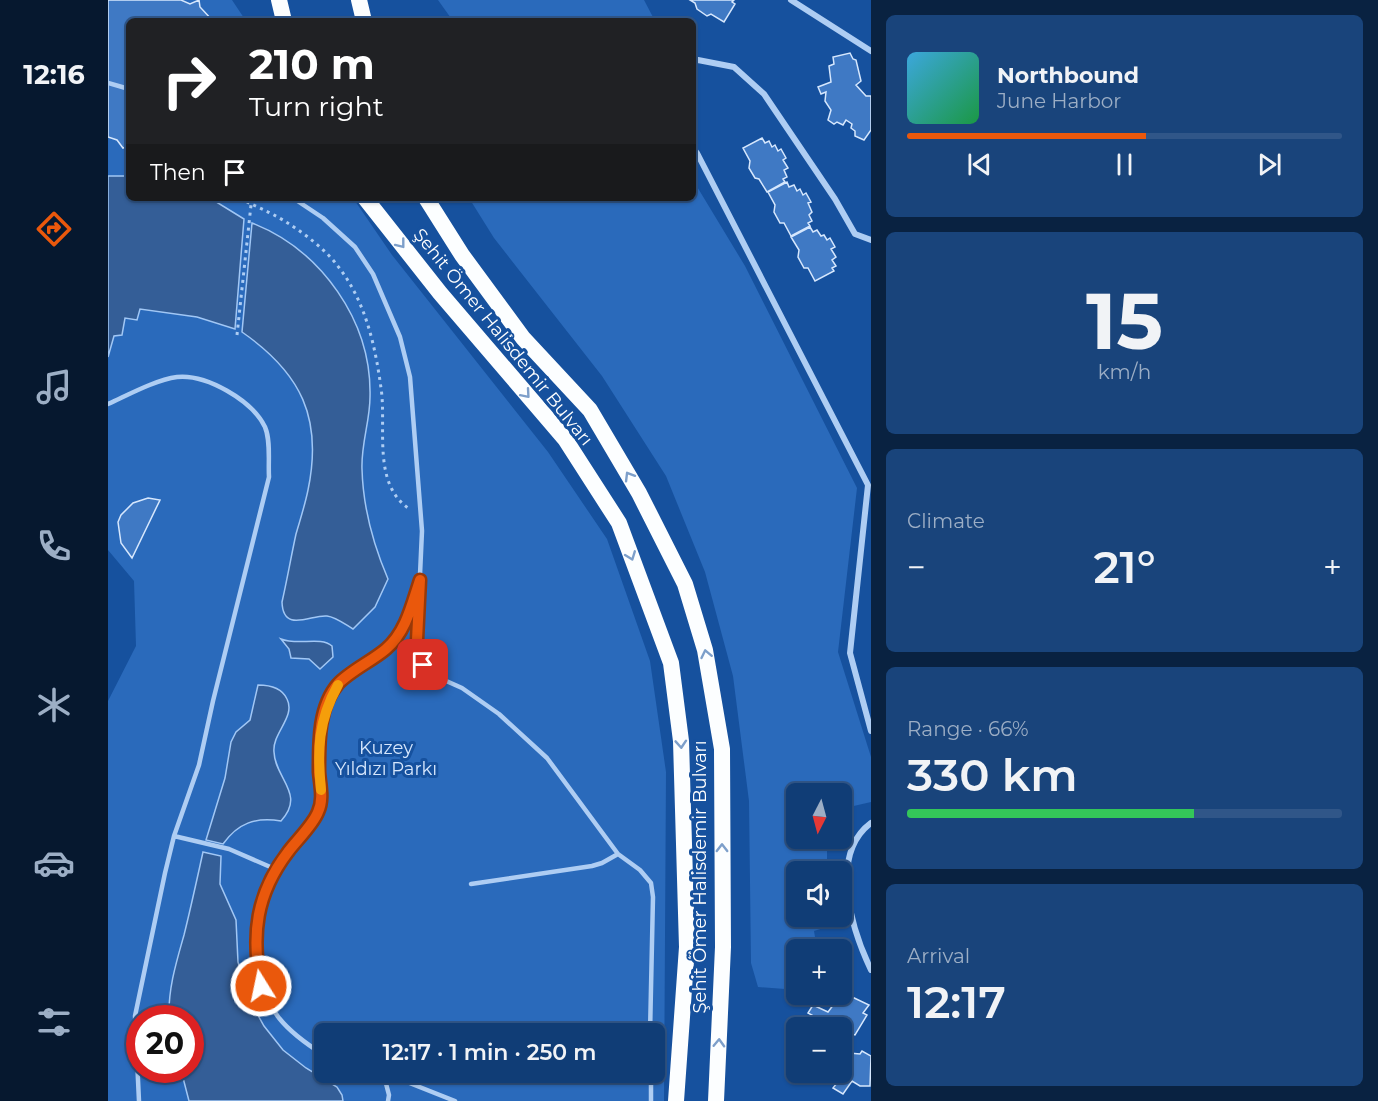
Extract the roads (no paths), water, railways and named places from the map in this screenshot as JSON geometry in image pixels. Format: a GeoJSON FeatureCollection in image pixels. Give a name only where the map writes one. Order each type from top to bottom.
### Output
{"type":"FeatureCollection","features":[{"type":"Feature","properties":{"kind":"highway"},"geometry":{"type":"LineString","coordinates":[[279,0],[283,18]]}},
{"type":"Feature","properties":{"kind":"highway"},"geometry":{"type":"LineString","coordinates":[[359,0],[363,18]]}},
{"type":"Feature","properties":{"kind":"highway","name":"Şehit Ömer Halisdemir Bulvarı"},"geometry":{"type":"LineString","coordinates":[[367,201],[440,293],[565,439],[619,523],[671,663],[681,741],[687,947],[676,1101]]}},
{"type":"Feature","properties":{"kind":"highway","name":"Şehit Ömer Halisdemir Bulvarı"},"geometry":{"type":"LineString","coordinates":[[428,201],[462,255],[523,338],[590,410],[639,493],[685,584],[705,650],[722,749],[723,947],[716,1101]]}},
{"type":"Feature","properties":{"kind":"street"},"geometry":{"type":"LineString","coordinates":[[791,0],[871,51]]}},
{"type":"Feature","properties":{"kind":"street"},"geometry":{"type":"LineString","coordinates":[[696,61],[734,67],[764,94],[835,199],[855,234],[871,240]]}},
{"type":"Feature","properties":{"kind":"street"},"geometry":{"type":"LineString","coordinates":[[696,151],[868,485],[850,654],[871,731]]}},
{"type":"Feature","properties":{"kind":"street"},"geometry":{"type":"LineString","coordinates":[[871,823],[855,840],[849,855],[848,892],[855,934],[871,970]]}},
{"type":"Feature","properties":{"kind":"lane"},"geometry":{"type":"LineString","coordinates":[[108,83],[126,88]]}},
{"type":"Feature","properties":{"kind":"lane"},"geometry":{"type":"LineString","coordinates":[[297,201],[323,218],[355,247],[373,274],[400,337],[410,377],[420,516],[417,640],[423,665],[435,676],[462,688],[499,714],[547,758],[618,854],[639,870],[651,883],[653,897],[650,1023]]}},
{"type":"Feature","properties":{"kind":"lane"},"geometry":{"type":"LineString","coordinates":[[108,404],[144,387],[177,377],[200,379],[221,386],[249,406],[265,428],[268,448],[268,477],[199,765],[174,836],[135,1016],[139,1101]]}},
{"type":"Feature","properties":{"kind":"lane"},"geometry":{"type":"LineString","coordinates":[[314,1048],[301,1040],[278,1017],[261,986],[256,960],[257,920],[265,890],[275,869],[318,813],[322,795],[319,774],[320,734],[327,705],[338,684],[387,648],[405,623],[420,580]]}},
{"type":"Feature","properties":{"kind":"lane"},"geometry":{"type":"LineString","coordinates":[[174,836],[229,849],[275,869]]}},
{"type":"Feature","properties":{"kind":"lane"},"geometry":{"type":"LineString","coordinates":[[471,884],[592,866],[618,854]]}},
{"type":"Feature","properties":{"kind":"lane"},"geometry":{"type":"LineString","coordinates":[[386,1083],[388,1101]]}},
{"type":"Feature","properties":{"kind":"lane"},"geometry":{"type":"LineString","coordinates":[[410,1083],[455,1101]]}},
{"type":"Feature","properties":{"kind":"lane"},"geometry":{"type":"LineString","coordinates":[[651,1083],[651,1101]]}},
{"type":"Feature","properties":{"kind":"park label","name":"Kuzey Yıldızı Parkı"},"geometry":{"type":"Point","coordinates":[386,758]}}]}
